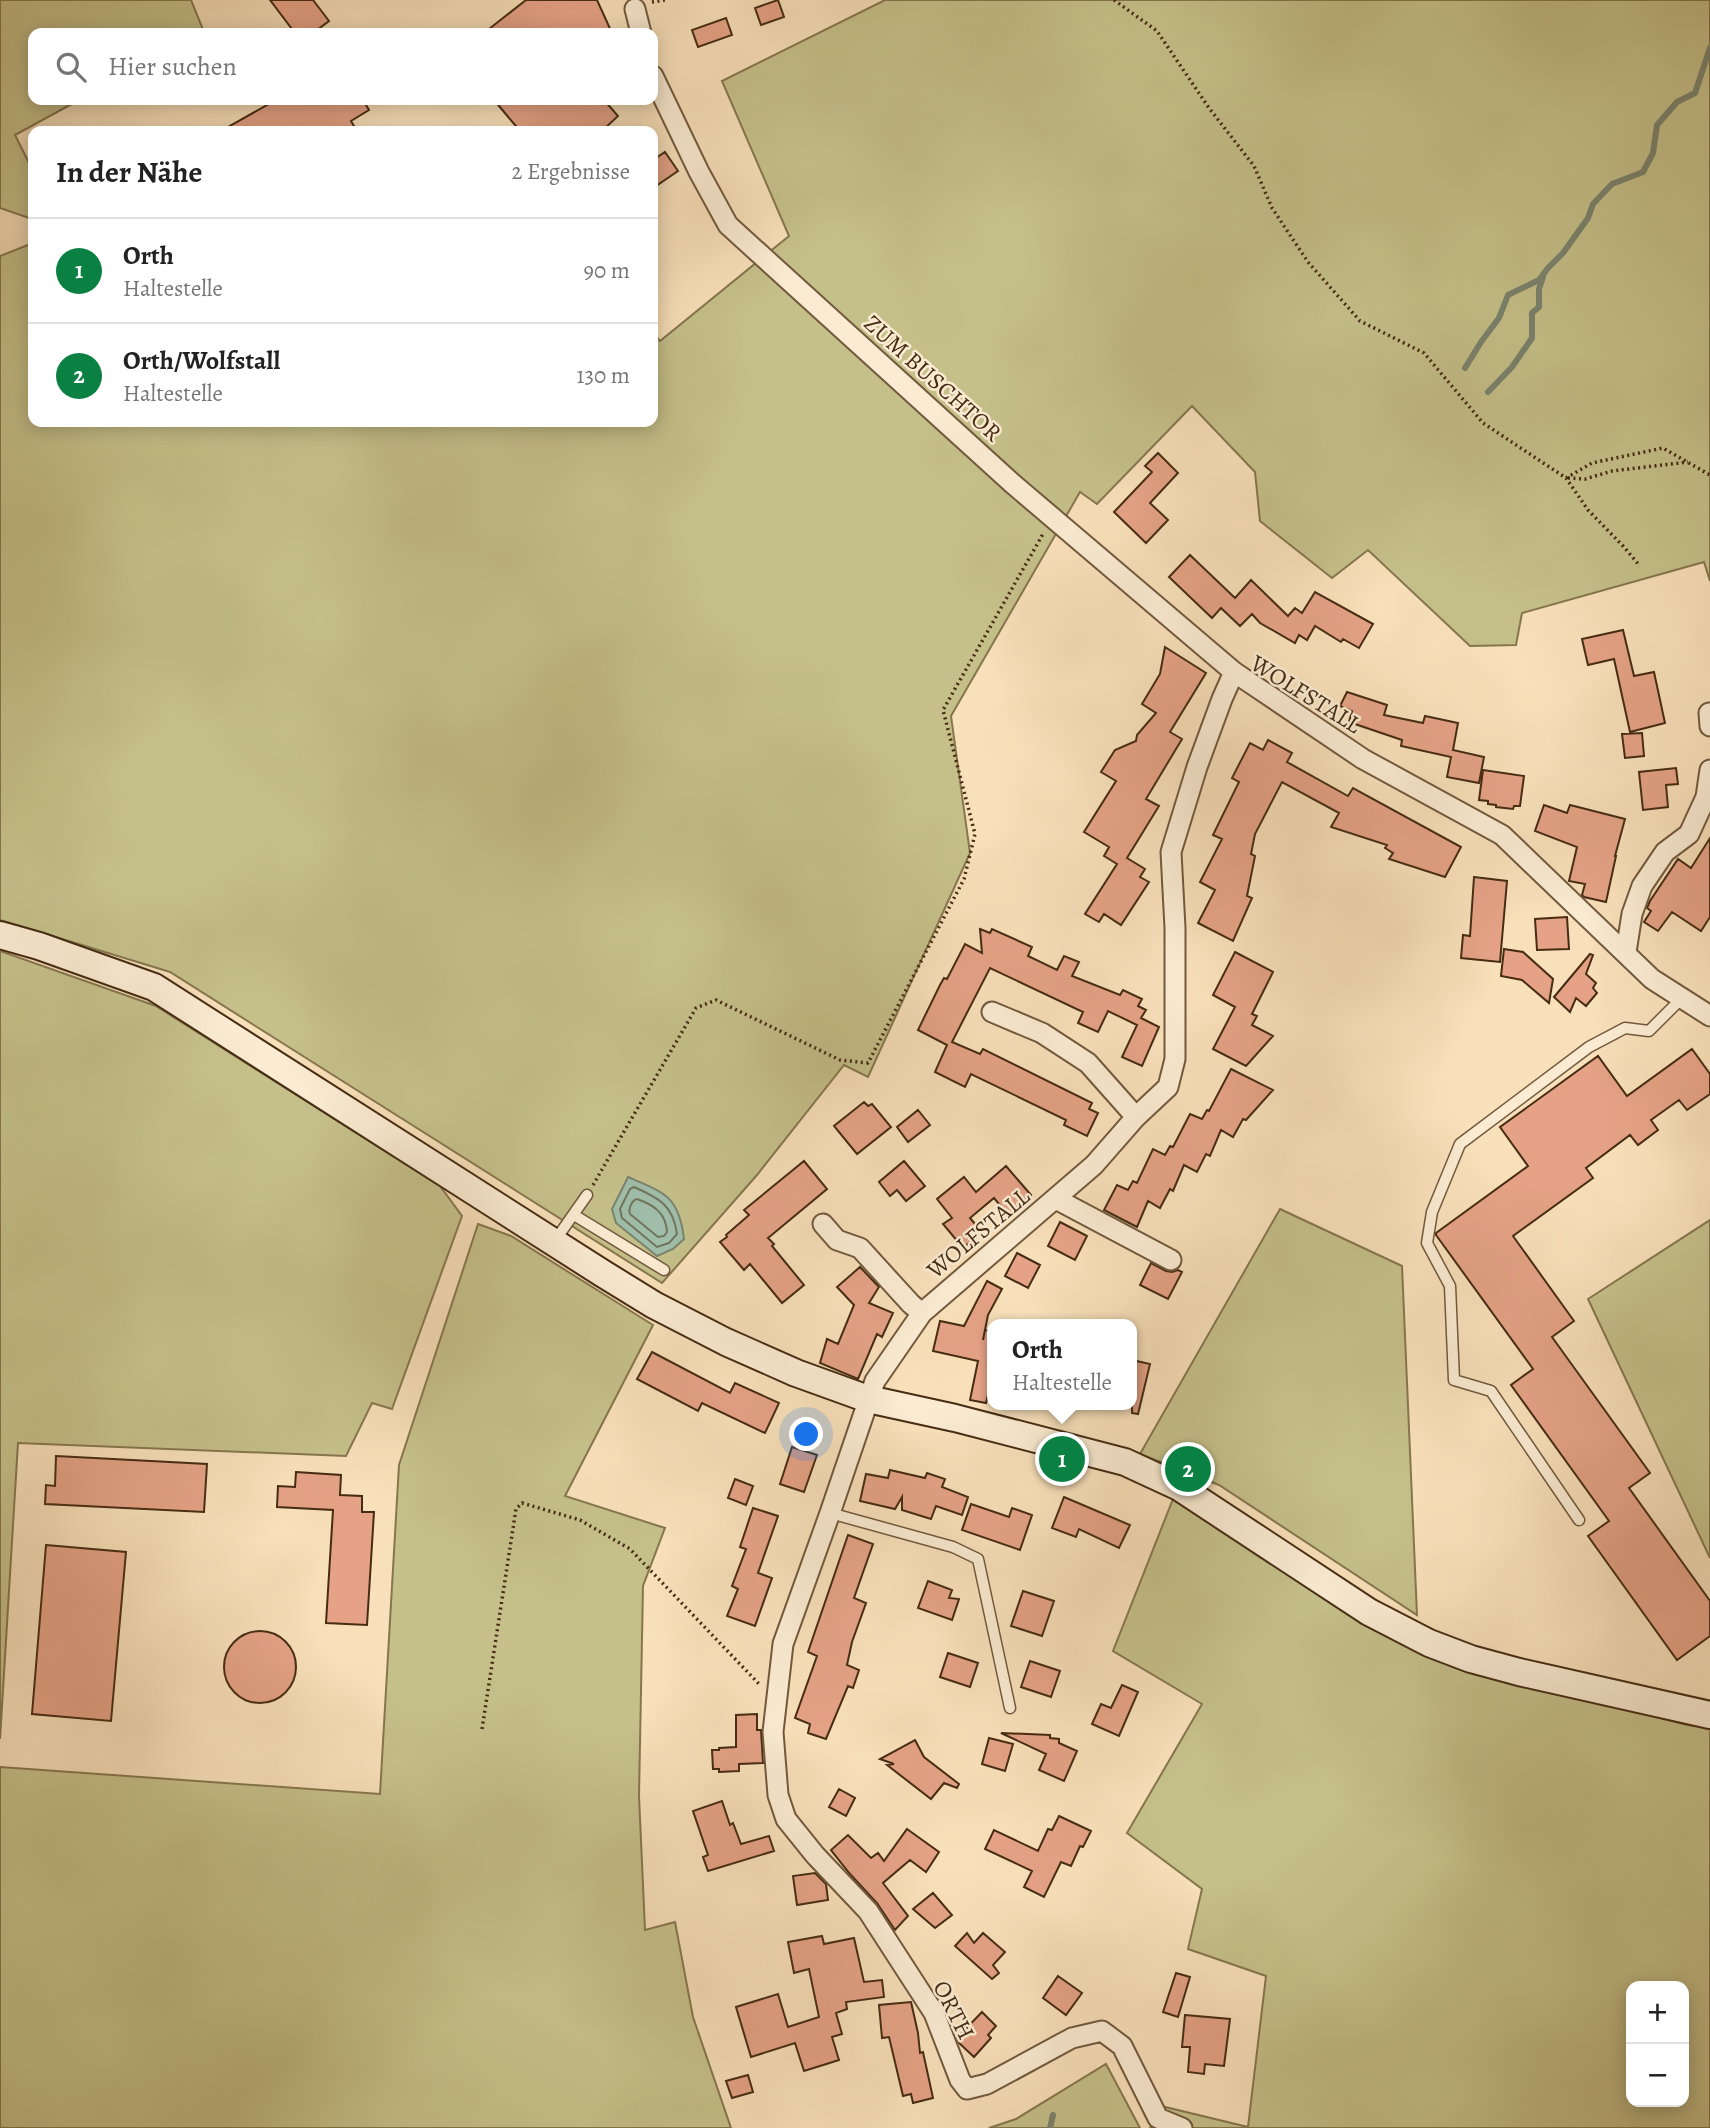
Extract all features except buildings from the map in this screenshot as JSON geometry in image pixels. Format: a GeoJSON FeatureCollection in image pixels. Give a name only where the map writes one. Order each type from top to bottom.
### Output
{"type":"FeatureCollection","features":[{"type":"Feature","properties":{"kind":"main road"},"geometry":{"type":"LineString","coordinates":[[0,935],[154,987],[554,1242],[654,1304],[726,1342],[796,1373],[868,1399],[955,1418],[1125,1462],[1179,1488],[1369,1612],[1429,1643],[1471,1659],[1710,1715]]}},
{"type":"Feature","properties":{"kind":"street"},"geometry":{"type":"LineString","coordinates":[[641,6],[641,28]]}},
{"type":"Feature","properties":{"kind":"street","name":"ZUM BUSCHTOR"},"geometry":{"type":"LineString","coordinates":[[658,86],[728,225],[1053,518],[1234,672]]}},
{"type":"Feature","properties":{"kind":"street","name":"WOLFSTALL"},"geometry":{"type":"LineString","coordinates":[[868,1399],[875,1381],[922,1313],[1094,1165],[1168,1087],[1175,1059],[1175,928],[1171,852],[1197,767],[1234,672],[1363,759],[1502,835],[1652,979],[1710,1016]]}},
{"type":"Feature","properties":{"kind":"street"},"geometry":{"type":"LineString","coordinates":[[1626,952],[1632,914],[1642,886],[1665,852],[1689,834],[1706,797],[1710,770]]}},
{"type":"Feature","properties":{"kind":"street"},"geometry":{"type":"LineString","coordinates":[[992,1012],[1042,1033],[1088,1063],[1136,1118]]}},
{"type":"Feature","properties":{"kind":"street"},"geometry":{"type":"LineString","coordinates":[[1056,1199],[1171,1260]]}},
{"type":"Feature","properties":{"kind":"street"},"geometry":{"type":"LineString","coordinates":[[823,1224],[838,1240],[860,1248],[922,1313]]}},
{"type":"Feature","properties":{"kind":"street","name":"ORTH"},"geometry":{"type":"LineString","coordinates":[[868,1399],[783,1644],[773,1732],[778,1795],[786,1819],[815,1855],[868,1911],[934,2013],[960,2080],[967,2089],[986,2084],[1072,2038],[1102,2031],[1122,2046],[1158,2118],[1182,2128]]}},
{"type":"Feature","properties":{"kind":"lane"},"geometry":{"type":"LineString","coordinates":[[1578,1520],[1491,1391],[1454,1380],[1450,1286],[1427,1244],[1432,1212],[1460,1144],[1589,1047],[1625,1028],[1650,1031],[1681,999]]}},
{"type":"Feature","properties":{"kind":"lane"},"geometry":{"type":"LineString","coordinates":[[554,1242],[587,1195]]}},
{"type":"Feature","properties":{"kind":"lane"},"geometry":{"type":"LineString","coordinates":[[574,1215],[664,1270]]}},
{"type":"Feature","properties":{"kind":"lane"},"geometry":{"type":"LineString","coordinates":[[830,1513],[953,1547],[978,1559],[1010,1708]]}},
{"type":"Feature","properties":{"kind":"path"},"geometry":{"type":"LineString","coordinates":[[641,6],[665,0]]}},
{"type":"Feature","properties":{"kind":"path"},"geometry":{"type":"LineString","coordinates":[[1114,0],[1157,31],[1209,108],[1254,166],[1272,208],[1308,262],[1360,320],[1424,353],[1483,423],[1566,478],[1587,510],[1640,566]]}},
{"type":"Feature","properties":{"kind":"path"},"geometry":{"type":"LineString","coordinates":[[1566,478],[1592,463],[1662,448],[1709,473]]}},
{"type":"Feature","properties":{"kind":"path"},"geometry":{"type":"LineString","coordinates":[[1566,478],[1585,479],[1612,471],[1689,462]]}},
{"type":"Feature","properties":{"kind":"path"},"geometry":{"type":"LineString","coordinates":[[587,1195],[696,1008],[716,1000],[840,1060],[868,1063],[964,879],[975,834],[943,710],[1053,518]]}},
{"type":"Feature","properties":{"kind":"path"},"geometry":{"type":"LineString","coordinates":[[482,1729],[516,1508],[522,1503],[580,1520],[631,1549],[759,1684],[778,1693]]}},
{"type":"Feature","properties":{"kind":"shaded area"},"geometry":{"type":"Polygon","coordinates":[[[0,0],[191,0],[202,28],[28,28],[28,105],[70,105],[15,135],[28,161],[28,218],[0,208],[0,0]]]}},
{"type":"Feature","properties":{"kind":"shaded area"},"geometry":{"type":"Polygon","coordinates":[[[885,0],[1710,0],[1710,581],[1704,562],[1522,613],[1516,645],[1470,646],[1368,550],[1332,578],[1260,521],[1255,472],[1192,406],[1097,504],[1080,492],[951,716],[970,853],[868,1077],[844,1065],[757,1175],[662,1283],[170,972],[0,920],[0,256],[28,245],[28,427],[658,427],[658,338],[660,341],[789,236],[722,81],[885,0]]]}},
{"type":"Feature","properties":{"kind":"shaded area"},"geometry":{"type":"Polygon","coordinates":[[[0,951],[156,1006],[440,1186],[462,1216],[392,1409],[372,1403],[346,1456],[18,1443],[0,1739],[0,951]]]}},
{"type":"Feature","properties":{"kind":"shaded area"},"geometry":{"type":"Polygon","coordinates":[[[1280,1209],[1402,1266],[1417,1615],[1219,1485],[1140,1454],[1280,1209]]]}},
{"type":"Feature","properties":{"kind":"shaded area"},"geometry":{"type":"Polygon","coordinates":[[[1710,1220],[1710,1558],[1588,1299],[1710,1220]]]}},
{"type":"Feature","properties":{"kind":"shaded area"},"geometry":{"type":"Polygon","coordinates":[[[478,1224],[511,1236],[653,1325],[565,1496],[665,1528],[643,1586],[639,1796],[645,1930],[675,1922],[693,2017],[731,2128],[0,2128],[0,1767],[380,1794],[399,1465],[478,1224]]]}},
{"type":"Feature","properties":{"kind":"shaded area"},"geometry":{"type":"Polygon","coordinates":[[[1173,1499],[1425,1655],[1687,1725],[1710,1728],[1710,2128],[1150,2128],[1165,2107],[1248,2127],[1266,1976],[1188,1949],[1202,1889],[1127,1833],[1202,1704],[1113,1651],[1173,1499]]]}},
{"type":"Feature","properties":{"kind":"shaded area"},"geometry":{"type":"Polygon","coordinates":[[[1106,2064],[1140,2128],[989,2128],[1016,2119],[1106,2064]]]}},
{"type":"Feature","properties":{"kind":"water"},"geometry":{"type":"Polygon","coordinates":[[[628,1177],[661,1192],[674,1205],[684,1239],[673,1249],[657,1256],[616,1223],[612,1209],[628,1177]]]}},
{"type":"Feature","properties":{"kind":"waterway"},"geometry":{"type":"LineString","coordinates":[[1465,368],[1499,318],[1508,295],[1539,280],[1588,218],[1593,204],[1612,184],[1643,172],[1653,153],[1657,125],[1677,102],[1695,93],[1710,48]]}},
{"type":"Feature","properties":{"kind":"waterway"},"geometry":{"type":"LineString","coordinates":[[1488,392],[1512,367],[1532,338],[1532,313],[1539,307],[1539,289],[1543,277]]}},
{"type":"Feature","properties":{"kind":"waterway"},"geometry":{"type":"LineString","coordinates":[[1050,2128],[1053,2115]]}},
{"type":"Feature","properties":{"kind":"place","name":"Orth"},"geometry":{"type":"Point","coordinates":[1062,1459]}},
{"type":"Feature","properties":{"kind":"place","name":"Orth/Wolfstall"},"geometry":{"type":"Point","coordinates":[1188,1469]}}]}
